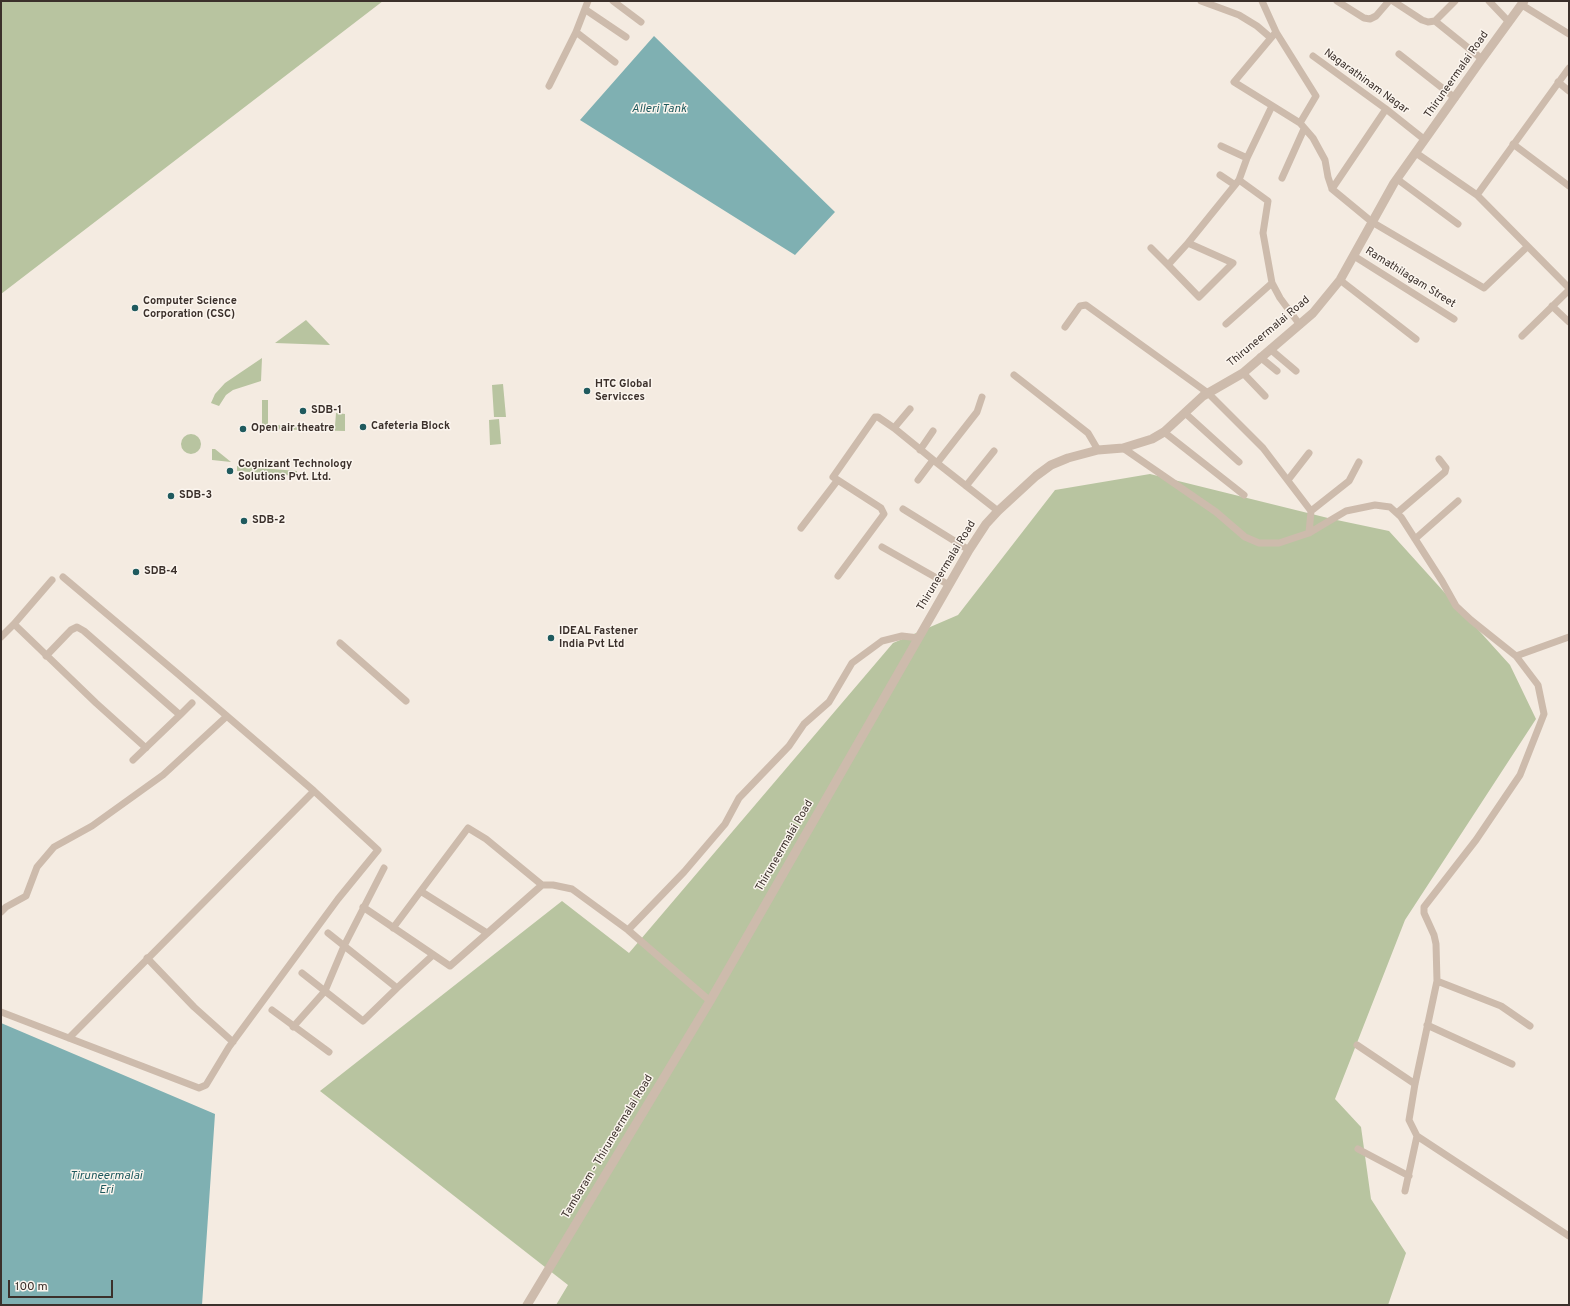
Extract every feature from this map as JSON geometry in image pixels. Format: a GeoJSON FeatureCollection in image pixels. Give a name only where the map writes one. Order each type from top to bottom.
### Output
{"type":"FeatureCollection","features":[{"type":"Feature","properties":{"kind":"street"},"geometry":{"type":"LineString","coordinates":[[549,86],[576,32],[586,10],[588,1]]}},
{"type":"Feature","properties":{"kind":"street"},"geometry":{"type":"LineString","coordinates":[[613,1],[641,22]]}},
{"type":"Feature","properties":{"kind":"street"},"geometry":{"type":"LineString","coordinates":[[1201,1],[1239,15],[1274,35]]}},
{"type":"Feature","properties":{"kind":"street"},"geometry":{"type":"LineString","coordinates":[[1262,1],[1274,35],[1316,96],[1300,122]]}},
{"type":"Feature","properties":{"kind":"street"},"geometry":{"type":"LineString","coordinates":[[1337,1],[1364,18],[1370,19],[1376,16],[1390,1]]}},
{"type":"Feature","properties":{"kind":"street"},"geometry":{"type":"LineString","coordinates":[[1393,1],[1422,20],[1428,22],[1435,21],[1455,1]]}},
{"type":"Feature","properties":{"kind":"street"},"geometry":{"type":"LineString","coordinates":[[1489,1],[1509,22]]}},
{"type":"Feature","properties":{"kind":"street"},"geometry":{"type":"LineString","coordinates":[[1523,3],[1569,34]]}},
{"type":"Feature","properties":{"kind":"street","name":"Thiruneermalai Road"},"geometry":{"type":"LineString","coordinates":[[710,1001],[949,584],[986,524],[1036,476],[1051,465],[1068,458],[1098,450],[1123,448],[1152,439],[1164,432],[1208,393],[1243,372],[1313,313],[1340,280],[1397,179],[1523,3]]}},
{"type":"Feature","properties":{"kind":"street"},"geometry":{"type":"LineString","coordinates":[[586,10],[626,37]]}},
{"type":"Feature","properties":{"kind":"street"},"geometry":{"type":"LineString","coordinates":[[1435,21],[1482,59]]}},
{"type":"Feature","properties":{"kind":"street"},"geometry":{"type":"LineString","coordinates":[[576,32],[615,62]]}},
{"type":"Feature","properties":{"kind":"street"},"geometry":{"type":"LineString","coordinates":[[1274,35],[1234,82],[1300,122],[1304,129],[1313,138],[1325,160],[1328,178],[1332,189],[1372,222],[1484,288],[1528,247]]}},
{"type":"Feature","properties":{"kind":"street"},"geometry":{"type":"LineString","coordinates":[[1399,54],[1455,98]]}},
{"type":"Feature","properties":{"kind":"street","name":"Nagarathinam Nagar"},"geometry":{"type":"LineString","coordinates":[[1313,56],[1386,109],[1425,140]]}},
{"type":"Feature","properties":{"kind":"street"},"geometry":{"type":"LineString","coordinates":[[1477,195],[1569,68]]}},
{"type":"Feature","properties":{"kind":"street"},"geometry":{"type":"LineString","coordinates":[[1558,82],[1569,91]]}},
{"type":"Feature","properties":{"kind":"street"},"geometry":{"type":"LineString","coordinates":[[1168,265],[1238,182],[1272,106]]}},
{"type":"Feature","properties":{"kind":"street"},"geometry":{"type":"LineString","coordinates":[[1332,189],[1386,109]]}},
{"type":"Feature","properties":{"kind":"street"},"geometry":{"type":"LineString","coordinates":[[1282,178],[1304,129]]}},
{"type":"Feature","properties":{"kind":"street"},"geometry":{"type":"LineString","coordinates":[[1513,144],[1569,186]]}},
{"type":"Feature","properties":{"kind":"street"},"geometry":{"type":"LineString","coordinates":[[1221,146],[1248,158]]}},
{"type":"Feature","properties":{"kind":"street"},"geometry":{"type":"LineString","coordinates":[[1416,153],[1477,195],[1569,289],[1522,336]]}},
{"type":"Feature","properties":{"kind":"street"},"geometry":{"type":"LineString","coordinates":[[1220,175],[1238,182],[1268,201],[1263,233],[1272,283],[1280,298],[1300,325]]}},
{"type":"Feature","properties":{"kind":"street"},"geometry":{"type":"LineString","coordinates":[[1397,179],[1458,224]]}},
{"type":"Feature","properties":{"kind":"street"},"geometry":{"type":"LineString","coordinates":[[1151,248],[1199,297],[1233,263],[1188,243]]}},
{"type":"Feature","properties":{"kind":"street","name":"Ramathilagam Street"},"geometry":{"type":"LineString","coordinates":[[1354,256],[1454,319]]}},
{"type":"Feature","properties":{"kind":"street"},"geometry":{"type":"LineString","coordinates":[[1340,280],[1416,339]]}},
{"type":"Feature","properties":{"kind":"street"},"geometry":{"type":"LineString","coordinates":[[1226,324],[1272,283]]}},
{"type":"Feature","properties":{"kind":"street"},"geometry":{"type":"LineString","coordinates":[[1065,327],[1080,306],[1086,306],[1208,393],[1263,448],[1311,511],[1309,533]]}},
{"type":"Feature","properties":{"kind":"street"},"geometry":{"type":"LineString","coordinates":[[1552,306],[1569,322]]}},
{"type":"Feature","properties":{"kind":"street"},"geometry":{"type":"LineString","coordinates":[[1270,349],[1296,371]]}},
{"type":"Feature","properties":{"kind":"street"},"geometry":{"type":"LineString","coordinates":[[1260,357],[1277,371]]}},
{"type":"Feature","properties":{"kind":"street"},"geometry":{"type":"LineString","coordinates":[[1243,372],[1265,396]]}},
{"type":"Feature","properties":{"kind":"street"},"geometry":{"type":"LineString","coordinates":[[1014,375],[1088,433],[1098,450]]}},
{"type":"Feature","properties":{"kind":"street"},"geometry":{"type":"LineString","coordinates":[[918,480],[977,412],[982,397]]}},
{"type":"Feature","properties":{"kind":"street"},"geometry":{"type":"LineString","coordinates":[[894,428],[910,409]]}},
{"type":"Feature","properties":{"kind":"street"},"geometry":{"type":"LineString","coordinates":[[1185,413],[1239,462]]}},
{"type":"Feature","properties":{"kind":"street"},"geometry":{"type":"LineString","coordinates":[[838,576],[884,514],[881,508],[838,482],[834,479],[833,475],[873,418],[878,417],[894,428],[998,511]]}},
{"type":"Feature","properties":{"kind":"street"},"geometry":{"type":"LineString","coordinates":[[920,450],[933,431]]}},
{"type":"Feature","properties":{"kind":"street"},"geometry":{"type":"LineString","coordinates":[[1164,432],[1244,495]]}},
{"type":"Feature","properties":{"kind":"street"},"geometry":{"type":"LineString","coordinates":[[1123,448],[1216,512],[1245,537],[1259,543],[1279,543],[1309,533],[1346,511],[1375,505],[1390,506],[1397,513],[1442,581],[1456,606],[1516,656],[1538,685],[1544,714],[1520,775],[1476,840],[1424,906],[1424,914],[1434,935],[1436,944],[1437,981],[1415,1084],[1409,1120],[1417,1136],[1569,1236]]}},
{"type":"Feature","properties":{"kind":"street"},"geometry":{"type":"LineString","coordinates":[[966,486],[994,451]]}},
{"type":"Feature","properties":{"kind":"street"},"geometry":{"type":"LineString","coordinates":[[1288,480],[1309,453]]}},
{"type":"Feature","properties":{"kind":"street"},"geometry":{"type":"LineString","coordinates":[[1397,513],[1445,472],[1446,468],[1439,459]]}},
{"type":"Feature","properties":{"kind":"street"},"geometry":{"type":"LineString","coordinates":[[1311,511],[1349,481],[1359,462]]}},
{"type":"Feature","properties":{"kind":"street"},"geometry":{"type":"LineString","coordinates":[[801,528],[838,482]]}},
{"type":"Feature","properties":{"kind":"street"},"geometry":{"type":"LineString","coordinates":[[1414,539],[1458,501]]}},
{"type":"Feature","properties":{"kind":"street"},"geometry":{"type":"LineString","coordinates":[[903,509],[969,550]]}},
{"type":"Feature","properties":{"kind":"street"},"geometry":{"type":"LineString","coordinates":[[882,547],[949,584]]}},
{"type":"Feature","properties":{"kind":"street"},"geometry":{"type":"LineString","coordinates":[[1,1012],[199,1088],[206,1085],[233,1042],[338,899],[378,850],[314,790],[63,577]]}},
{"type":"Feature","properties":{"kind":"street"},"geometry":{"type":"LineString","coordinates":[[1,636],[14,624],[52,580]]}},
{"type":"Feature","properties":{"kind":"street"},"geometry":{"type":"LineString","coordinates":[[14,624],[46,656],[146,748]]}},
{"type":"Feature","properties":{"kind":"street"},"geometry":{"type":"LineString","coordinates":[[46,656],[71,630],[77,627],[84,631],[180,715]]}},
{"type":"Feature","properties":{"kind":"street"},"geometry":{"type":"LineString","coordinates":[[628,930],[684,872],[725,824],[739,798],[789,746],[804,724],[828,702],[852,663],[882,641],[902,636],[919,638]]}},
{"type":"Feature","properties":{"kind":"street"},"geometry":{"type":"LineString","coordinates":[[1516,656],[1569,637]]}},
{"type":"Feature","properties":{"kind":"street"},"geometry":{"type":"LineString","coordinates":[[340,643],[406,701]]}},
{"type":"Feature","properties":{"kind":"street"},"geometry":{"type":"LineString","coordinates":[[133,760],[192,703]]}},
{"type":"Feature","properties":{"kind":"street"},"geometry":{"type":"LineString","coordinates":[[1,912],[6,907],[26,896],[37,867],[54,847],[92,826],[164,775],[227,716]]}},
{"type":"Feature","properties":{"kind":"street"},"geometry":{"type":"LineString","coordinates":[[69,1038],[314,790]]}},
{"type":"Feature","properties":{"kind":"street"},"geometry":{"type":"LineString","coordinates":[[394,928],[468,828],[486,839],[542,884],[572,889],[628,930],[710,1001]]}},
{"type":"Feature","properties":{"kind":"street"},"geometry":{"type":"LineString","coordinates":[[293,1027],[325,991],[344,946],[384,868]]}},
{"type":"Feature","properties":{"kind":"street"},"geometry":{"type":"LineString","coordinates":[[363,907],[450,966],[542,884]]}},
{"type":"Feature","properties":{"kind":"street"},"geometry":{"type":"LineString","coordinates":[[422,892],[488,933]]}},
{"type":"Feature","properties":{"kind":"street"},"geometry":{"type":"LineString","coordinates":[[328,933],[397,988]]}},
{"type":"Feature","properties":{"kind":"street"},"geometry":{"type":"LineString","coordinates":[[302,973],[363,1021],[433,955]]}},
{"type":"Feature","properties":{"kind":"street"},"geometry":{"type":"LineString","coordinates":[[147,958],[194,1007],[233,1042]]}},
{"type":"Feature","properties":{"kind":"street"},"geometry":{"type":"LineString","coordinates":[[1437,981],[1501,1006],[1530,1026]]}},
{"type":"Feature","properties":{"kind":"street","name":"Tambaram - Thiruneermalai Road"},"geometry":{"type":"LineString","coordinates":[[528,1305],[710,1001]]}},
{"type":"Feature","properties":{"kind":"street"},"geometry":{"type":"LineString","coordinates":[[272,1010],[293,1027],[329,1052]]}},
{"type":"Feature","properties":{"kind":"street"},"geometry":{"type":"LineString","coordinates":[[1427,1025],[1512,1064]]}},
{"type":"Feature","properties":{"kind":"street"},"geometry":{"type":"LineString","coordinates":[[1357,1045],[1415,1084]]}},
{"type":"Feature","properties":{"kind":"street"},"geometry":{"type":"LineString","coordinates":[[1405,1191],[1417,1136]]}},
{"type":"Feature","properties":{"kind":"street"},"geometry":{"type":"LineString","coordinates":[[1358,1149],[1409,1176]]}},
{"type":"Feature","properties":{"kind":"green space"},"geometry":{"type":"Polygon","coordinates":[[[1,1],[383,1],[1,294],[1,1]]]}},
{"type":"Feature","properties":{"kind":"green space"},"geometry":{"type":"Polygon","coordinates":[[[306,320],[330,345],[275,343],[306,320]]]}},
{"type":"Feature","properties":{"kind":"green space"},"geometry":{"type":"Polygon","coordinates":[[[262,358],[261,381],[233,390],[226,395],[219,406],[211,403],[215,394],[225,383],[262,358]]]}},
{"type":"Feature","properties":{"kind":"green space"},"geometry":{"type":"Polygon","coordinates":[[[503,384],[506,417],[494,417],[492,385],[503,384]]]}},
{"type":"Feature","properties":{"kind":"green space"},"geometry":{"type":"Polygon","coordinates":[[[262,400],[268,400],[268,425],[335,426],[336,413],[345,414],[345,431],[262,429],[262,400]]]}},
{"type":"Feature","properties":{"kind":"green space"},"geometry":{"type":"Polygon","coordinates":[[[499,419],[501,444],[490,445],[489,420],[499,419]]]}},
{"type":"Feature","properties":{"kind":"green space"},"geometry":{"type":"Polygon","coordinates":[[[191,434],[198,437],[201,444],[198,451],[191,454],[184,451],[181,444],[184,437],[191,434]]]}},
{"type":"Feature","properties":{"kind":"green space"},"geometry":{"type":"Polygon","coordinates":[[[212,449],[215,449],[231,462],[212,460],[212,449]]]}},
{"type":"Feature","properties":{"kind":"green space"},"geometry":{"type":"Polygon","coordinates":[[[237,466],[297,471],[297,476],[237,471],[237,466]]]}},
{"type":"Feature","properties":{"kind":"green space"},"geometry":{"type":"Polygon","coordinates":[[[1150,474],[1332,519],[1389,531],[1510,665],[1536,719],[1405,920],[1335,1099],[1361,1127],[1371,1199],[1406,1253],[1388,1305],[556,1305],[568,1285],[320,1091],[562,901],[629,953],[893,643],[958,615],[1055,490],[1150,474]]]}},
{"type":"Feature","properties":{"kind":"water","name":"Alleri Tank"},"geometry":{"type":"Polygon","coordinates":[[[654,36],[835,212],[795,255],[580,120],[654,36]]]}},
{"type":"Feature","properties":{"kind":"water","name":"Tiruneermalai Eri"},"geometry":{"type":"Polygon","coordinates":[[[1,1023],[215,1114],[202,1305],[1,1305],[1,1023]]]}},
{"type":"Feature","properties":{"kind":"place","name":"Computer Science Corporation (CSC)"},"geometry":{"type":"Point","coordinates":[135,308]}},
{"type":"Feature","properties":{"kind":"place","name":"HTC Global Servicces"},"geometry":{"type":"Point","coordinates":[587,391]}},
{"type":"Feature","properties":{"kind":"place","name":"SDB-1"},"geometry":{"type":"Point","coordinates":[303,411]}},
{"type":"Feature","properties":{"kind":"place","name":"Cafeteria Block"},"geometry":{"type":"Point","coordinates":[363,427]}},
{"type":"Feature","properties":{"kind":"place","name":"Open air theatre"},"geometry":{"type":"Point","coordinates":[243,429]}},
{"type":"Feature","properties":{"kind":"place","name":"Cognizant Technology Solutions Pvt. Ltd."},"geometry":{"type":"Point","coordinates":[230,471]}},
{"type":"Feature","properties":{"kind":"place","name":"SDB-3"},"geometry":{"type":"Point","coordinates":[171,496]}},
{"type":"Feature","properties":{"kind":"place","name":"SDB-2"},"geometry":{"type":"Point","coordinates":[244,521]}},
{"type":"Feature","properties":{"kind":"place","name":"SDB-4"},"geometry":{"type":"Point","coordinates":[136,572]}},
{"type":"Feature","properties":{"kind":"place","name":"IDEAL Fastener India Pvt Ltd"},"geometry":{"type":"Point","coordinates":[551,638]}}]}
